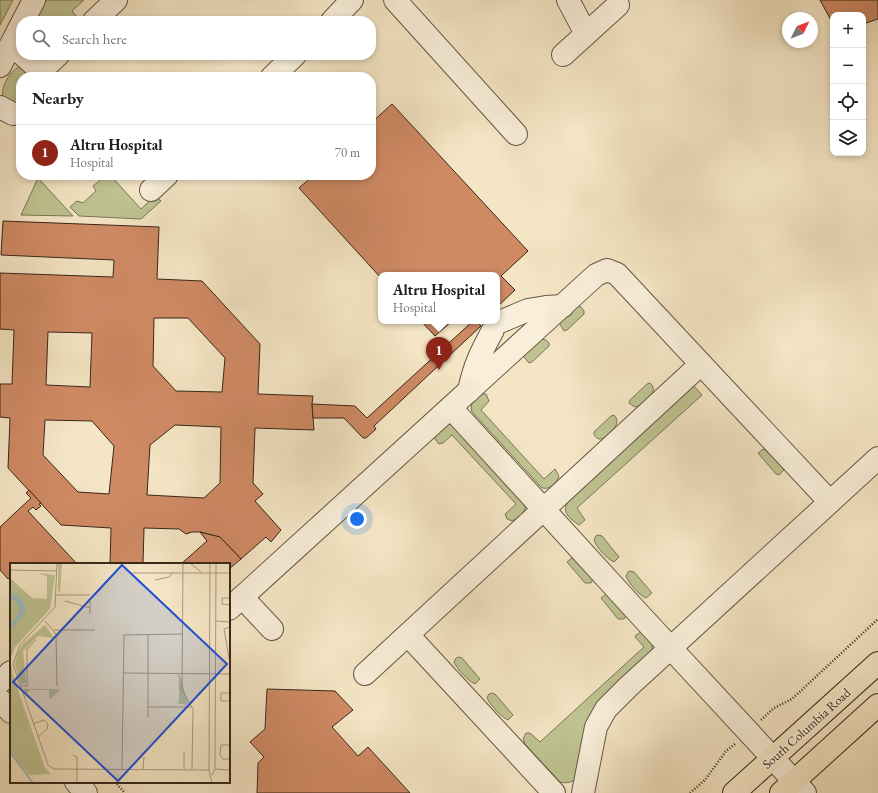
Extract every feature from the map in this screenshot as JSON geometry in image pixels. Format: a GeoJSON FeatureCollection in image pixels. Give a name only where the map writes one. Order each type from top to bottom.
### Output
{"type":"FeatureCollection","features":[{"type":"Feature","properties":{"kind":"main road","name":"South Columbia Road"},"geometry":{"type":"LineString","coordinates":[[734,793],[878,663]]}},
{"type":"Feature","properties":{"kind":"main road"},"geometry":{"type":"LineString","coordinates":[[794,789],[878,705]]}},
{"type":"Feature","properties":{"kind":"street"},"geometry":{"type":"LineString","coordinates":[[26,16],[34,0]]}},
{"type":"Feature","properties":{"kind":"street"},"geometry":{"type":"LineString","coordinates":[[99,16],[116,0]]}},
{"type":"Feature","properties":{"kind":"street"},"geometry":{"type":"LineString","coordinates":[[337,16],[352,0]]}},
{"type":"Feature","properties":{"kind":"street"},"geometry":{"type":"LineString","coordinates":[[395,0],[516,134]]}},
{"type":"Feature","properties":{"kind":"street"},"geometry":{"type":"LineString","coordinates":[[568,0],[586,34]]}},
{"type":"Feature","properties":{"kind":"street"},"geometry":{"type":"LineString","coordinates":[[563,55],[618,5]]}},
{"type":"Feature","properties":{"kind":"street"},"geometry":{"type":"LineString","coordinates":[[0,66],[16,53]]}},
{"type":"Feature","properties":{"kind":"street"},"geometry":{"type":"LineString","coordinates":[[28,60],[41,71],[53,60]]}},
{"type":"Feature","properties":{"kind":"street"},"geometry":{"type":"LineString","coordinates":[[277,72],[290,60]]}},
{"type":"Feature","properties":{"kind":"street"},"geometry":{"type":"LineString","coordinates":[[151,190],[162,180]]}},
{"type":"Feature","properties":{"kind":"street"},"geometry":{"type":"LineString","coordinates":[[272,629],[236,603],[596,275],[607,270],[616,274],[830,502]]}},
{"type":"Feature","properties":{"kind":"street"},"geometry":{"type":"LineString","coordinates":[[469,391],[473,371],[479,354],[498,325],[528,310],[546,306],[562,306]]}},
{"type":"Feature","properties":{"kind":"street"},"geometry":{"type":"LineString","coordinates":[[365,674],[701,364]]}},
{"type":"Feature","properties":{"kind":"street"},"geometry":{"type":"LineString","coordinates":[[451,408],[773,757],[794,789]]}},
{"type":"Feature","properties":{"kind":"street"},"geometry":{"type":"LineString","coordinates":[[582,793],[596,728],[606,709],[878,458]]}},
{"type":"Feature","properties":{"kind":"street"},"geometry":{"type":"LineString","coordinates":[[408,635],[554,793]]}},
{"type":"Feature","properties":{"kind":"street"},"geometry":{"type":"LineString","coordinates":[[0,682],[10,673]]}},
{"type":"Feature","properties":{"kind":"street"},"geometry":{"type":"LineString","coordinates":[[0,700],[10,711]]}},
{"type":"Feature","properties":{"kind":"street"},"geometry":{"type":"LineString","coordinates":[[77,783],[86,793]]}},
{"type":"Feature","properties":{"kind":"path"},"geometry":{"type":"LineString","coordinates":[[774,708],[792,698],[878,619]]}},
{"type":"Feature","properties":{"kind":"path"},"geometry":{"type":"LineString","coordinates":[[690,793],[705,780],[726,751],[731,747]]}},
{"type":"Feature","properties":{"kind":"path"},"geometry":{"type":"LineString","coordinates":[[116,783],[125,793]]}},
{"type":"Feature","properties":{"kind":"green space"},"geometry":{"type":"Polygon","coordinates":[[[0,0],[13,0],[0,25],[0,0]]]}},
{"type":"Feature","properties":{"kind":"green space"},"geometry":{"type":"Polygon","coordinates":[[[45,0],[84,0],[72,11],[76,16],[37,16],[45,0]]]}},
{"type":"Feature","properties":{"kind":"green space"},"geometry":{"type":"Polygon","coordinates":[[[19,67],[25,72],[16,72],[16,105],[3,98],[2,94],[6,80],[19,67]]]}},
{"type":"Feature","properties":{"kind":"green space"},"geometry":{"type":"Polygon","coordinates":[[[37,180],[40,180],[73,216],[21,215],[37,180]]]}},
{"type":"Feature","properties":{"kind":"green space"},"geometry":{"type":"Polygon","coordinates":[[[100,180],[115,180],[141,209],[155,196],[161,201],[141,219],[79,216],[70,207],[77,201],[83,203],[96,191],[93,186],[100,180]]]}},
{"type":"Feature","properties":{"kind":"green space"},"geometry":{"type":"Polygon","coordinates":[[[577,306],[581,307],[584,314],[564,331],[560,324],[561,319],[577,306]]]}},
{"type":"Feature","properties":{"kind":"green space"},"geometry":{"type":"Polygon","coordinates":[[[542,339],[549,343],[549,346],[529,363],[524,357],[526,352],[542,339]]]}},
{"type":"Feature","properties":{"kind":"green space"},"geometry":{"type":"Polygon","coordinates":[[[650,383],[653,386],[653,390],[647,400],[636,407],[629,403],[630,400],[650,383]]]}},
{"type":"Feature","properties":{"kind":"green space"},"geometry":{"type":"Polygon","coordinates":[[[694,386],[702,395],[577,508],[585,520],[579,525],[570,518],[566,512],[568,502],[694,386]]]}},
{"type":"Feature","properties":{"kind":"green space"},"geometry":{"type":"Polygon","coordinates":[[[483,394],[486,394],[489,401],[481,410],[544,479],[555,469],[559,476],[553,485],[548,488],[542,488],[472,412],[471,406],[473,401],[483,394]]]}},
{"type":"Feature","properties":{"kind":"green space"},"geometry":{"type":"Polygon","coordinates":[[[614,415],[617,423],[615,427],[602,439],[597,438],[594,435],[594,432],[614,415]]]}},
{"type":"Feature","properties":{"kind":"green space"},"geometry":{"type":"Polygon","coordinates":[[[451,424],[524,502],[525,509],[518,518],[512,521],[507,519],[505,514],[516,504],[452,435],[443,443],[439,444],[435,439],[435,433],[446,425],[451,424]]]}},
{"type":"Feature","properties":{"kind":"green space"},"geometry":{"type":"Polygon","coordinates":[[[763,449],[775,458],[784,470],[779,475],[776,474],[758,453],[763,449]]]}},
{"type":"Feature","properties":{"kind":"green space"},"geometry":{"type":"Polygon","coordinates":[[[598,535],[602,536],[619,557],[614,562],[597,546],[594,540],[598,535]]]}},
{"type":"Feature","properties":{"kind":"green space"},"geometry":{"type":"Polygon","coordinates":[[[573,557],[593,579],[591,583],[585,583],[567,562],[573,557]]]}},
{"type":"Feature","properties":{"kind":"green space"},"geometry":{"type":"Polygon","coordinates":[[[630,571],[634,572],[652,593],[646,598],[629,582],[626,576],[630,571]]]}},
{"type":"Feature","properties":{"kind":"green space"},"geometry":{"type":"Polygon","coordinates":[[[606,594],[626,616],[624,619],[618,619],[601,598],[606,594]]]}},
{"type":"Feature","properties":{"kind":"green space"},"geometry":{"type":"Polygon","coordinates":[[[641,632],[650,640],[652,652],[579,776],[570,782],[560,782],[525,744],[523,739],[526,733],[530,733],[540,742],[644,647],[635,637],[641,632]]]}},
{"type":"Feature","properties":{"kind":"green space"},"geometry":{"type":"Polygon","coordinates":[[[456,658],[462,658],[480,679],[475,684],[460,671],[454,662],[456,658]]]}},
{"type":"Feature","properties":{"kind":"green space"},"geometry":{"type":"Polygon","coordinates":[[[489,694],[495,694],[513,715],[508,720],[493,707],[487,698],[489,694]]]}},
{"type":"Feature","properties":{"kind":"building"},"geometry":{"type":"Polygon","coordinates":[[[820,0],[878,0],[878,19],[866,23],[866,12],[830,12],[830,18],[820,0]]]}},
{"type":"Feature","properties":{"kind":"building"},"geometry":{"type":"Polygon","coordinates":[[[392,104],[528,251],[501,276],[515,290],[500,304],[500,272],[378,272],[378,275],[299,188],[308,180],[376,180],[376,118],[392,104]]]}},
{"type":"Feature","properties":{"kind":"building"},"geometry":{"type":"Polygon","coordinates":[[[3,221],[159,227],[157,279],[202,281],[260,344],[258,394],[313,396],[312,404],[314,430],[255,428],[253,483],[263,494],[255,501],[281,530],[271,542],[266,537],[241,559],[220,537],[200,532],[186,534],[179,529],[144,528],[143,563],[110,563],[111,528],[61,525],[8,468],[10,418],[0,417],[0,384],[12,384],[14,330],[0,329],[0,273],[113,277],[114,260],[1,255],[3,221]],[[154,318],[153,366],[176,391],[222,392],[225,358],[188,318],[154,318]],[[48,332],[46,385],[90,387],[92,333],[48,332]],[[45,420],[43,455],[78,492],[109,494],[114,446],[92,421],[45,420]],[[175,425],[150,445],[147,495],[204,498],[220,483],[221,427],[175,425]]]}},
{"type":"Feature","properties":{"kind":"building"},"geometry":{"type":"Polygon","coordinates":[[[424,324],[449,324],[435,336],[424,324]]]}},
{"type":"Feature","properties":{"kind":"building"},"geometry":{"type":"Polygon","coordinates":[[[470,324],[479,324],[481,326],[374,426],[376,429],[366,438],[363,438],[344,418],[313,418],[312,404],[355,406],[367,418],[470,324]]]}},
{"type":"Feature","properties":{"kind":"building"},"geometry":{"type":"Polygon","coordinates":[[[29,490],[41,503],[39,504],[41,506],[36,510],[33,507],[28,511],[76,563],[10,563],[10,577],[8,579],[0,570],[0,527],[31,498],[26,493],[29,490]]]}},
{"type":"Feature","properties":{"kind":"building"},"geometry":{"type":"Polygon","coordinates":[[[200,532],[220,537],[241,559],[230,568],[230,563],[182,563],[207,541],[200,532]]]}},
{"type":"Feature","properties":{"kind":"building"},"geometry":{"type":"Polygon","coordinates":[[[267,689],[335,691],[353,710],[332,727],[358,756],[368,747],[410,793],[257,793],[258,763],[264,757],[250,742],[265,729],[267,689]]]}},
{"type":"Feature","properties":{"kind":"place","name":"Altru Hospital"},"geometry":{"type":"Point","coordinates":[439,370]}}]}
